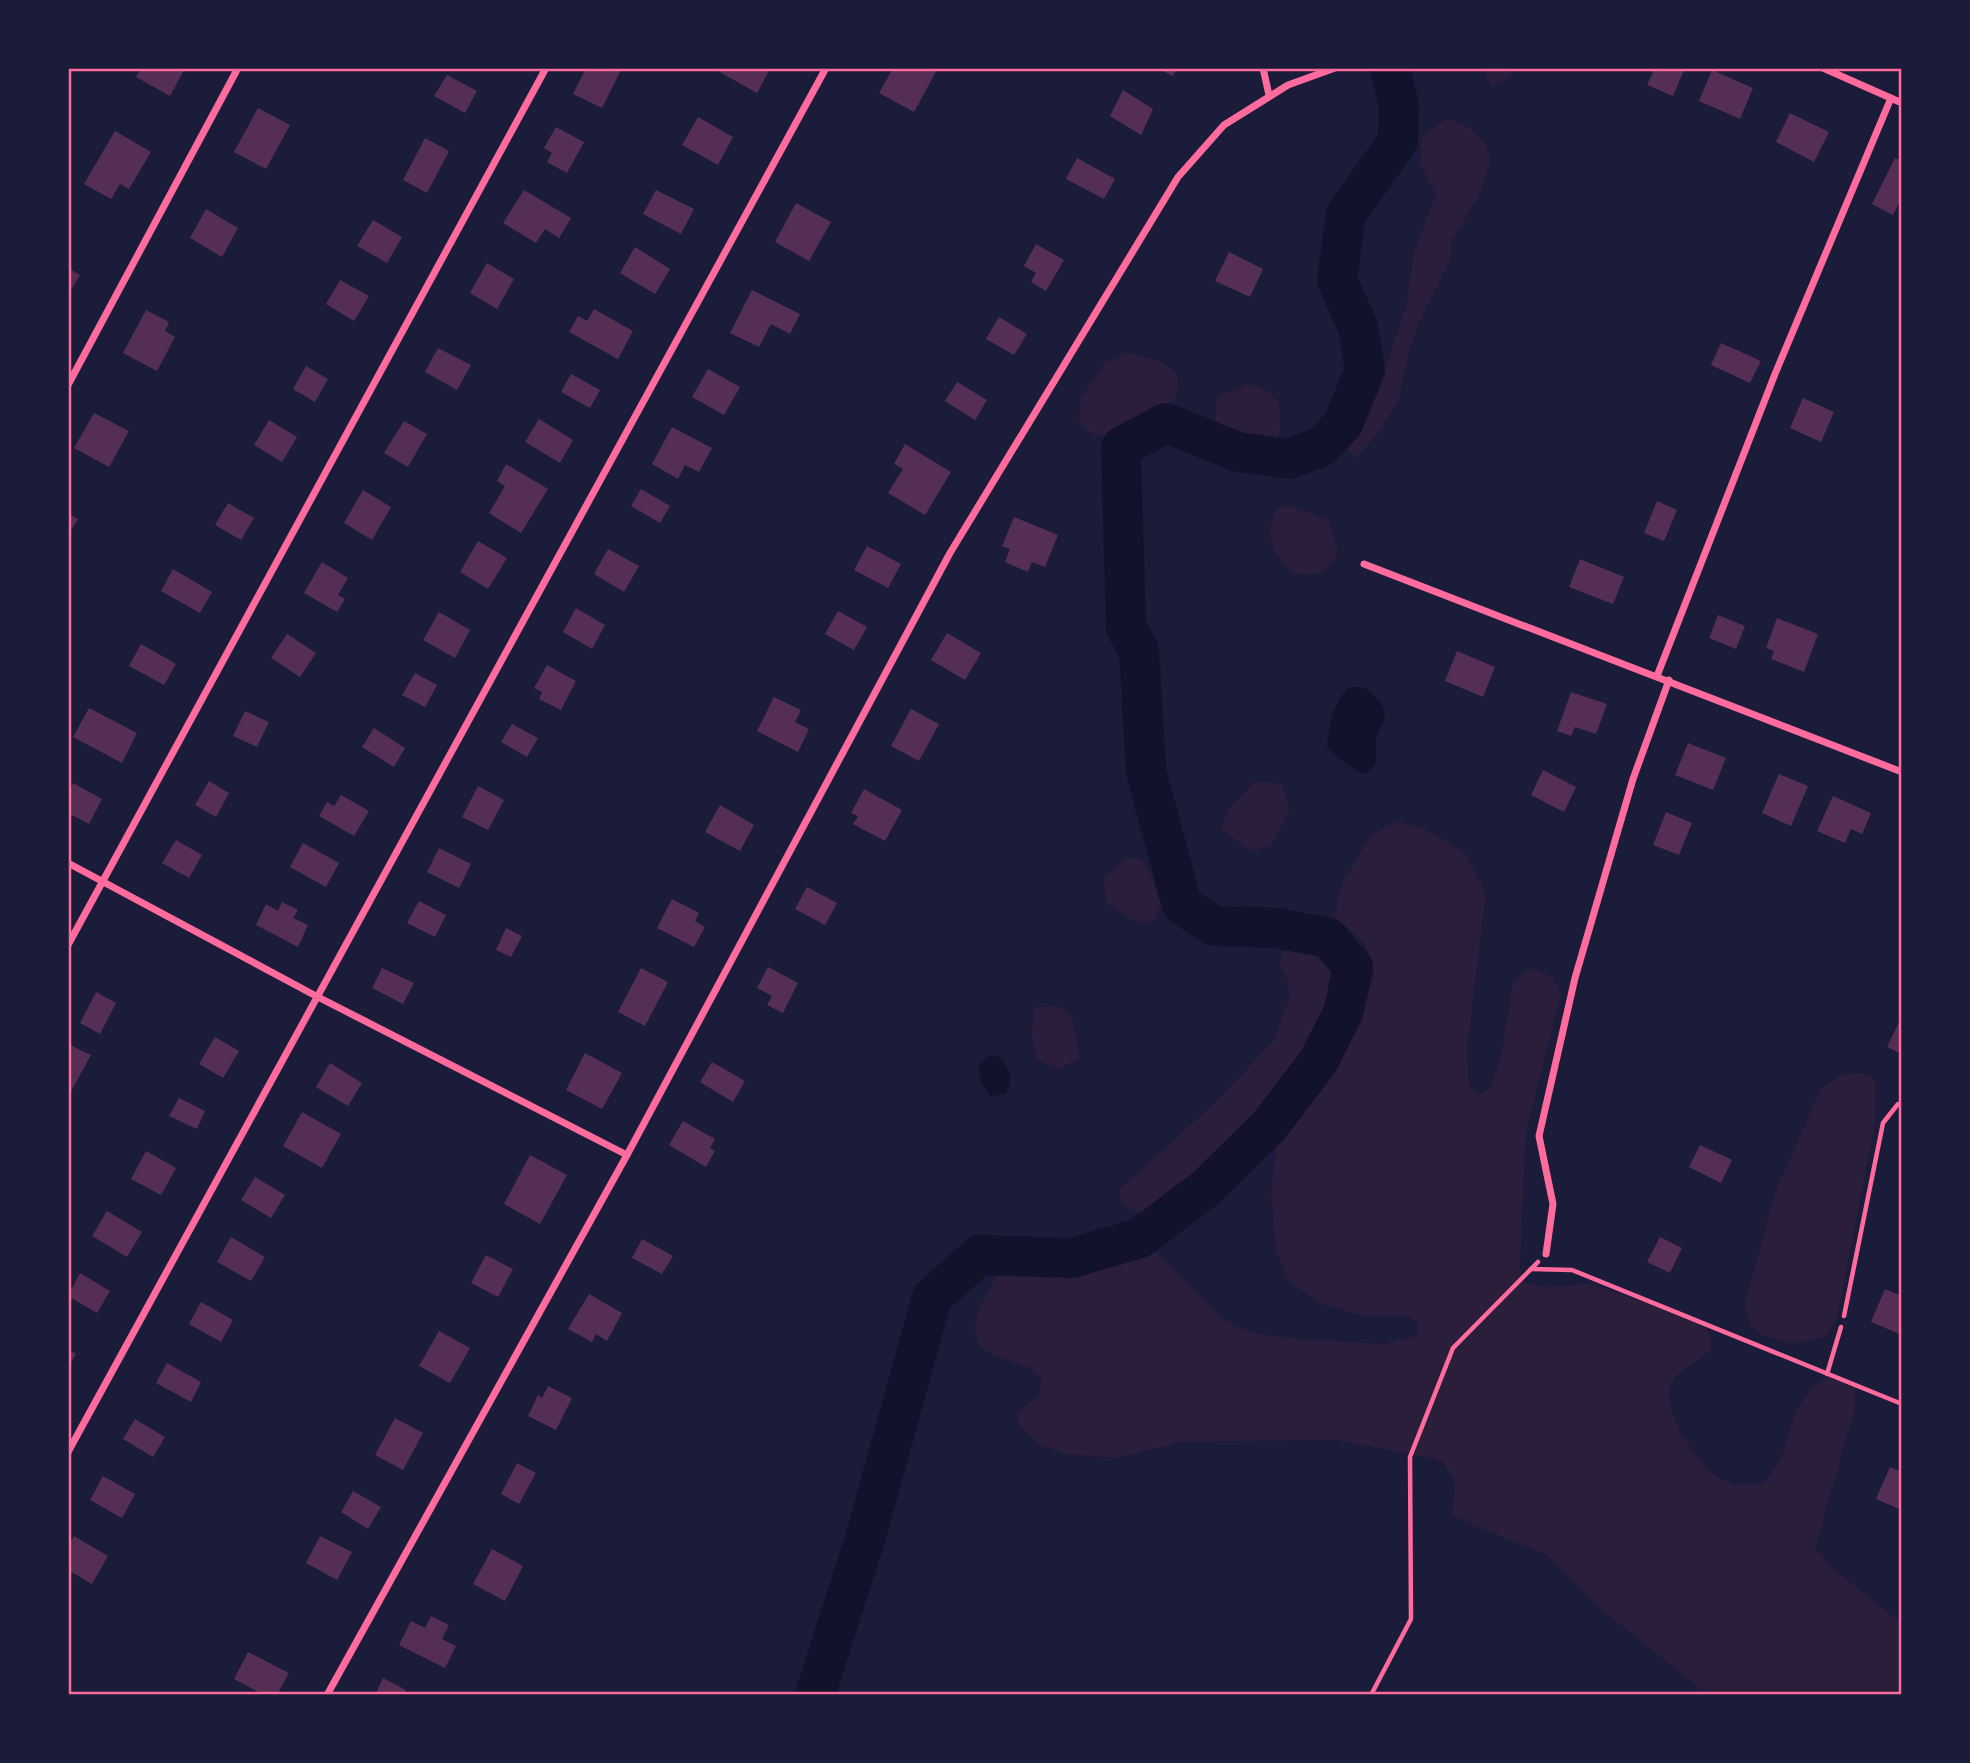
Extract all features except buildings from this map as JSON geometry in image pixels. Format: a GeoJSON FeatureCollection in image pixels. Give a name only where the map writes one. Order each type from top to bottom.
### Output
{"type":"FeatureCollection","features":[{"type":"Feature","properties":{"kind":"street"},"geometry":{"type":"LineString","coordinates":[[68,384],[238,68]]}},
{"type":"Feature","properties":{"kind":"street"},"geometry":{"type":"LineString","coordinates":[[68,945],[546,68]]}},
{"type":"Feature","properties":{"kind":"street"},"geometry":{"type":"LineString","coordinates":[[68,1452],[826,68]]}},
{"type":"Feature","properties":{"kind":"street"},"geometry":{"type":"LineString","coordinates":[[1264,68],[1269,95]]}},
{"type":"Feature","properties":{"kind":"street"},"geometry":{"type":"LineString","coordinates":[[327,1695],[627,1155],[950,553],[1178,177],[1224,125],[1269,95],[1335,68]]}},
{"type":"Feature","properties":{"kind":"street"},"geometry":{"type":"LineString","coordinates":[[1825,69],[1902,103]]}},
{"type":"Feature","properties":{"kind":"street"},"geometry":{"type":"LineString","coordinates":[[1657,676],[1774,374],[1891,99]]}},
{"type":"Feature","properties":{"kind":"street"},"geometry":{"type":"LineString","coordinates":[[1364,564],[1902,772]]}},
{"type":"Feature","properties":{"kind":"street"},"geometry":{"type":"LineString","coordinates":[[1546,1254],[1553,1204],[1539,1136],[1575,978],[1633,779],[1669,680]]}},
{"type":"Feature","properties":{"kind":"street"},"geometry":{"type":"LineString","coordinates":[[68,863],[317,996],[627,1155]]}},
{"type":"Feature","properties":{"kind":"lane"},"geometry":{"type":"LineString","coordinates":[[1844,1316],[1882,1123],[1898,1104],[1902,1104]]}},
{"type":"Feature","properties":{"kind":"path"},"geometry":{"type":"LineString","coordinates":[[1371,1695],[1411,1619],[1410,1457],[1453,1348],[1546,1254]]}},
{"type":"Feature","properties":{"kind":"path"},"geometry":{"type":"LineString","coordinates":[[1531,1269],[1572,1270],[1902,1405]]}},
{"type":"Feature","properties":{"kind":"path"},"geometry":{"type":"LineString","coordinates":[[1827,1374],[1844,1316]]}},
{"type":"Feature","properties":{"kind":"shaded area"},"geometry":{"type":"Polygon","coordinates":[[[1482,68],[1515,68],[1508,79],[1491,87],[1482,68]]]}},
{"type":"Feature","properties":{"kind":"shaded area"},"geometry":{"type":"Polygon","coordinates":[[[1446,119],[1463,124],[1475,132],[1491,158],[1479,196],[1452,239],[1451,258],[1419,322],[1407,359],[1399,398],[1379,432],[1356,458],[1347,449],[1387,363],[1407,303],[1414,252],[1436,194],[1420,163],[1422,137],[1446,119]]]}},
{"type":"Feature","properties":{"kind":"shaded area"},"geometry":{"type":"Polygon","coordinates":[[[1127,353],[1159,361],[1177,373],[1179,386],[1175,401],[1149,411],[1114,433],[1097,435],[1079,422],[1081,398],[1105,363],[1127,353]]]}},
{"type":"Feature","properties":{"kind":"shaded area"},"geometry":{"type":"Polygon","coordinates":[[[1246,384],[1265,390],[1276,401],[1281,417],[1278,437],[1246,434],[1216,421],[1215,405],[1222,393],[1246,384]]]}},
{"type":"Feature","properties":{"kind":"shaded area"},"geometry":{"type":"Polygon","coordinates":[[[1288,505],[1329,520],[1338,551],[1326,570],[1316,574],[1293,573],[1275,551],[1271,537],[1272,520],[1275,510],[1288,505]]]}},
{"type":"Feature","properties":{"kind":"shaded area"},"geometry":{"type":"Polygon","coordinates":[[[1349,687],[1366,688],[1381,702],[1385,717],[1376,738],[1376,764],[1370,771],[1361,774],[1327,747],[1333,715],[1339,700],[1349,687]]]}},
{"type":"Feature","properties":{"kind":"shaded area"},"geometry":{"type":"Polygon","coordinates":[[[1256,781],[1282,784],[1290,810],[1272,844],[1253,852],[1221,829],[1228,810],[1256,781]]]}},
{"type":"Feature","properties":{"kind":"shaded area"},"geometry":{"type":"Polygon","coordinates":[[[1398,821],[1431,832],[1466,854],[1486,893],[1467,1050],[1469,1086],[1480,1094],[1492,1086],[1503,1045],[1513,982],[1530,968],[1553,977],[1561,994],[1526,1130],[1520,1268],[1526,1283],[1546,1287],[1592,1284],[1701,1322],[1709,1334],[1711,1344],[1701,1358],[1675,1377],[1670,1386],[1669,1397],[1684,1439],[1714,1474],[1734,1484],[1765,1483],[1782,1455],[1801,1404],[1821,1380],[1838,1376],[1856,1386],[1854,1411],[1815,1548],[1830,1566],[1902,1624],[1902,1695],[1708,1695],[1600,1608],[1546,1554],[1452,1514],[1455,1481],[1442,1460],[1336,1440],[1181,1442],[1115,1458],[1066,1454],[1038,1444],[1019,1425],[1018,1412],[1038,1396],[1042,1381],[1031,1368],[982,1349],[974,1329],[979,1308],[995,1279],[1013,1267],[1102,1267],[1149,1244],[1222,1319],[1252,1333],[1384,1344],[1416,1336],[1419,1323],[1408,1316],[1359,1315],[1319,1303],[1289,1281],[1276,1251],[1271,1193],[1277,1144],[1363,1015],[1374,971],[1364,942],[1335,917],[1341,885],[1371,835],[1398,821]]]}},
{"type":"Feature","properties":{"kind":"shaded area"},"geometry":{"type":"Polygon","coordinates":[[[1127,858],[1141,859],[1152,877],[1161,905],[1153,920],[1144,924],[1130,919],[1107,903],[1103,879],[1127,858]]]}},
{"type":"Feature","properties":{"kind":"shaded area"},"geometry":{"type":"Polygon","coordinates":[[[1317,949],[1332,968],[1330,1001],[1311,1045],[1254,1121],[1170,1195],[1143,1211],[1132,1210],[1121,1204],[1119,1190],[1218,1100],[1273,1041],[1290,998],[1287,977],[1279,964],[1284,951],[1317,949]]]}},
{"type":"Feature","properties":{"kind":"shaded area"},"geometry":{"type":"Polygon","coordinates":[[[1057,1006],[1072,1016],[1080,1059],[1056,1069],[1037,1059],[1031,1032],[1035,1007],[1057,1006]]]}},
{"type":"Feature","properties":{"kind":"shaded area"},"geometry":{"type":"Polygon","coordinates":[[[989,1055],[1000,1057],[1009,1070],[1010,1084],[1006,1094],[990,1096],[980,1081],[979,1065],[989,1055]]]}},
{"type":"Feature","properties":{"kind":"shaded area"},"geometry":{"type":"Polygon","coordinates":[[[1861,1073],[1876,1081],[1875,1124],[1837,1318],[1826,1337],[1791,1344],[1763,1336],[1750,1326],[1745,1305],[1774,1195],[1821,1088],[1840,1075],[1861,1073]]]}},
{"type":"Feature","properties":{"kind":"waterway"},"geometry":{"type":"LineString","coordinates":[[815,1695],[866,1536],[932,1297],[980,1255],[1072,1258],[1140,1238],[1206,1188],[1269,1126],[1318,1062],[1343,1013],[1353,967],[1328,938],[1277,928],[1214,926],[1182,905],[1146,771],[1139,650],[1126,628],[1121,447],[1166,423],[1238,452],[1289,459],[1321,447],[1343,424],[1365,370],[1358,327],[1337,280],[1346,214],[1398,141],[1399,106],[1390,68]]}}]}
